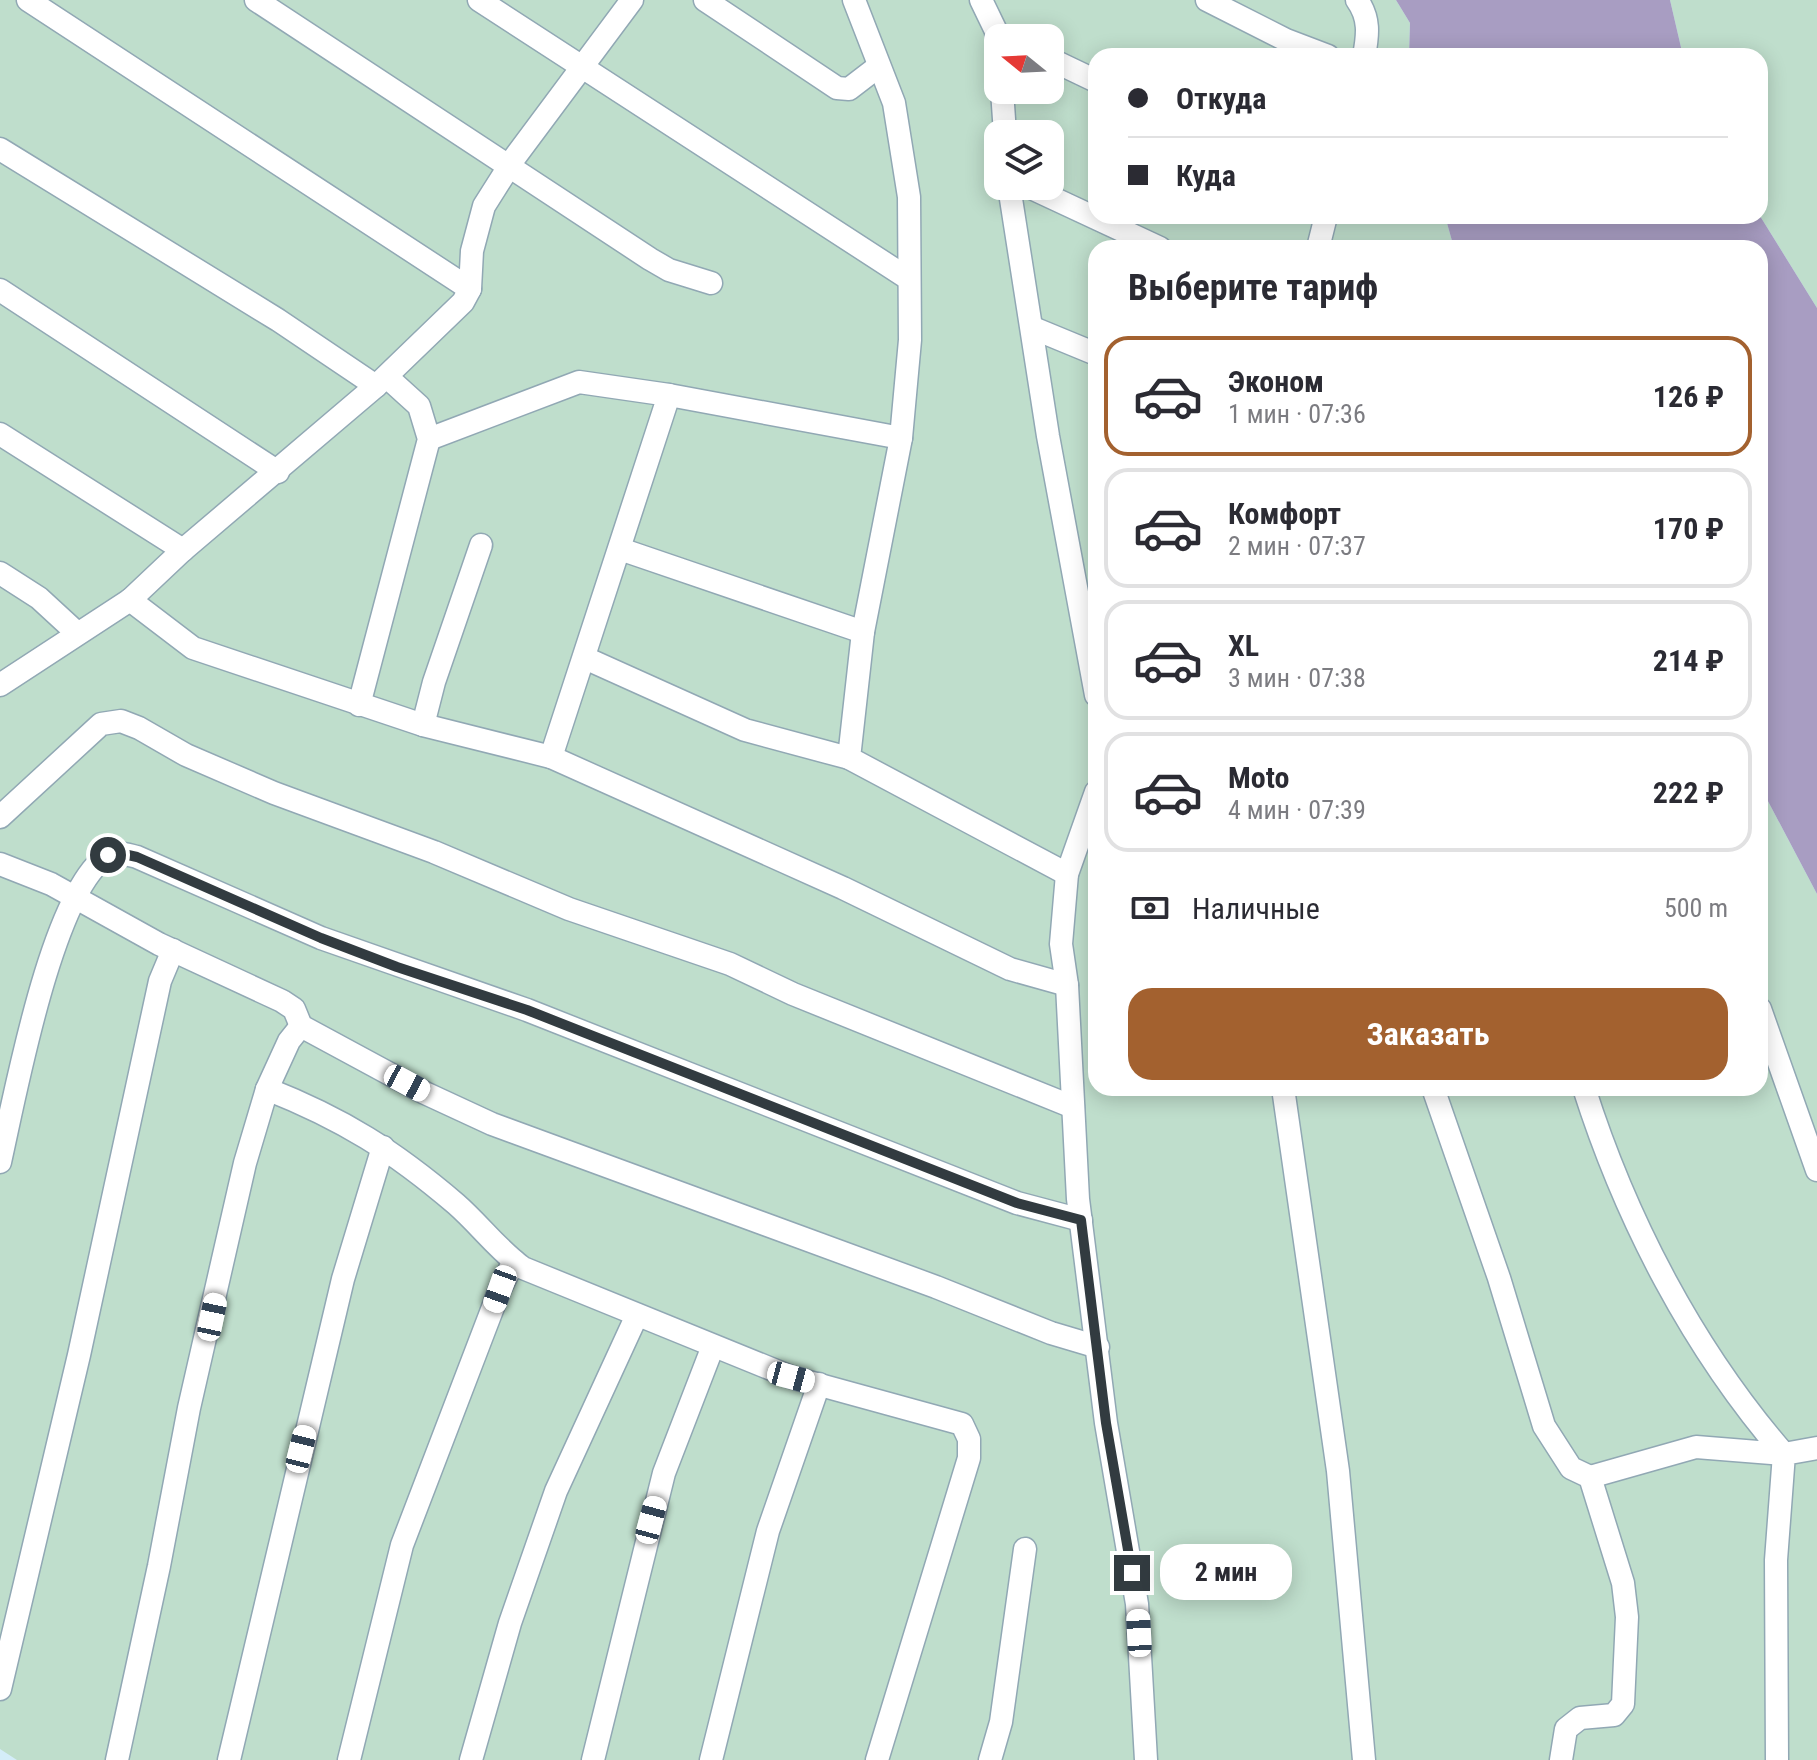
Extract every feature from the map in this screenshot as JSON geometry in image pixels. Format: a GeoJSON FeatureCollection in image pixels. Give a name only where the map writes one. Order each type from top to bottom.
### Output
{"type":"FeatureCollection","features":[{"type":"Feature","properties":{"kind":"street"},"geometry":{"type":"LineString","coordinates":[[28,0],[470,289]]}},
{"type":"Feature","properties":{"kind":"street"},"geometry":{"type":"LineString","coordinates":[[256,0],[669,270],[711,283]]}},
{"type":"Feature","properties":{"kind":"street"},"geometry":{"type":"LineString","coordinates":[[479,0],[909,279]]}},
{"type":"Feature","properties":{"kind":"street"},"geometry":{"type":"LineString","coordinates":[[0,685],[130,600],[183,550],[382,381],[463,302],[470,289],[472,251],[484,206],[509,166],[632,0]]}},
{"type":"Feature","properties":{"kind":"street"},"geometry":{"type":"LineString","coordinates":[[705,0],[837,88],[849,89],[879,66]]}},
{"type":"Feature","properties":{"kind":"street"},"geometry":{"type":"LineString","coordinates":[[849,758],[863,632],[901,438],[910,340],[909,197],[894,103],[854,0]]}},
{"type":"Feature","properties":{"kind":"street"},"geometry":{"type":"LineString","coordinates":[[981,0],[993,24]]}},
{"type":"Feature","properties":{"kind":"street"},"geometry":{"type":"LineString","coordinates":[[1207,0],[1307,48]]}},
{"type":"Feature","properties":{"kind":"street"},"geometry":{"type":"LineString","coordinates":[[1357,0],[1365,11],[1369,32],[1366,48]]}},
{"type":"Feature","properties":{"kind":"street"},"geometry":{"type":"LineString","coordinates":[[1064,66],[1088,77]]}},
{"type":"Feature","properties":{"kind":"street"},"geometry":{"type":"LineString","coordinates":[[0,149],[419,406],[429,439],[359,705]]}},
{"type":"Feature","properties":{"kind":"street"},"geometry":{"type":"LineString","coordinates":[[1011,200],[1050,451],[1088,653]]}},
{"type":"Feature","properties":{"kind":"street"},"geometry":{"type":"LineString","coordinates":[[1057,200],[1088,214]]}},
{"type":"Feature","properties":{"kind":"street"},"geometry":{"type":"LineString","coordinates":[[1109,224],[1143,240]]}},
{"type":"Feature","properties":{"kind":"street"},"geometry":{"type":"LineString","coordinates":[[0,290],[278,472]]}},
{"type":"Feature","properties":{"kind":"street"},"geometry":{"type":"LineString","coordinates":[[1033,328],[1088,351]]}},
{"type":"Feature","properties":{"kind":"street"},"geometry":{"type":"LineString","coordinates":[[429,439],[579,382],[669,395],[901,438]]}},
{"type":"Feature","properties":{"kind":"street"},"geometry":{"type":"LineString","coordinates":[[551,757],[669,395]]}},
{"type":"Feature","properties":{"kind":"street"},"geometry":{"type":"LineString","coordinates":[[0,434],[183,550]]}},
{"type":"Feature","properties":{"kind":"street"},"geometry":{"type":"LineString","coordinates":[[423,725],[434,682],[481,545]]}},
{"type":"Feature","properties":{"kind":"street"},"geometry":{"type":"LineString","coordinates":[[620,549],[863,632]]}},
{"type":"Feature","properties":{"kind":"street"},"geometry":{"type":"LineString","coordinates":[[0,573],[39,598],[77,633]]}},
{"type":"Feature","properties":{"kind":"street"},"geometry":{"type":"LineString","coordinates":[[130,600],[193,648],[423,725],[551,757],[843,888],[1010,969],[1067,985]]}},
{"type":"Feature","properties":{"kind":"street"},"geometry":{"type":"LineString","coordinates":[[585,658],[745,730],[849,758],[1067,874]]}},
{"type":"Feature","properties":{"kind":"street"},"geometry":{"type":"LineString","coordinates":[[0,817],[101,724],[121,721],[186,755],[274,793],[434,852],[569,909],[730,964],[793,994],[1073,1107]]}},
{"type":"Feature","properties":{"kind":"street"},"geometry":{"type":"LineString","coordinates":[[1088,825],[1067,874],[1061,944],[1067,985],[1081,1220],[1106,1423],[1137,1604],[1146,1760]]}},
{"type":"Feature","properties":{"kind":"street"},"geometry":{"type":"LineString","coordinates":[[0,1162],[42,991],[73,897],[108,855],[119,853],[137,857],[397,967],[527,1010],[1017,1203],[1081,1220]]}},
{"type":"Feature","properties":{"kind":"street"},"geometry":{"type":"LineString","coordinates":[[0,864],[282,1001],[294,1009],[301,1026],[492,1124],[936,1287],[1051,1333],[1098,1347]]}},
{"type":"Feature","properties":{"kind":"street"},"geometry":{"type":"LineString","coordinates":[[0,1689],[79,1355],[160,981],[173,950]]}},
{"type":"Feature","properties":{"kind":"street"},"geometry":{"type":"LineString","coordinates":[[117,1760],[189,1408],[245,1163],[267,1089],[289,1041],[301,1026]]}},
{"type":"Feature","properties":{"kind":"street"},"geometry":{"type":"LineString","coordinates":[[1768,1032],[1817,1170]]}},
{"type":"Feature","properties":{"kind":"street"},"geometry":{"type":"LineString","coordinates":[[267,1089],[319,1110],[383,1147],[459,1207],[499,1250],[514,1261],[713,1346],[819,1384],[962,1424],[969,1439],[969,1458],[877,1760]]}},
{"type":"Feature","properties":{"kind":"street"},"geometry":{"type":"LineString","coordinates":[[1284,1096],[1338,1471],[1364,1760]]}},
{"type":"Feature","properties":{"kind":"street"},"geometry":{"type":"LineString","coordinates":[[1436,1096],[1499,1278],[1544,1426],[1571,1468],[1590,1477],[1696,1447],[1784,1454],[1817,1448]]}},
{"type":"Feature","properties":{"kind":"street"},"geometry":{"type":"LineString","coordinates":[[1587,1096],[1664,1283],[1756,1422],[1784,1454],[1776,1560],[1777,1760]]}},
{"type":"Feature","properties":{"kind":"street"},"geometry":{"type":"LineString","coordinates":[[229,1760],[343,1279],[383,1147]]}},
{"type":"Feature","properties":{"kind":"street"},"geometry":{"type":"LineString","coordinates":[[349,1760],[402,1545],[500,1289],[514,1261]]}},
{"type":"Feature","properties":{"kind":"street"},"geometry":{"type":"LineString","coordinates":[[471,1760],[510,1623],[556,1491],[637,1315]]}},
{"type":"Feature","properties":{"kind":"street"},"geometry":{"type":"LineString","coordinates":[[593,1760],[664,1473],[713,1346]]}},
{"type":"Feature","properties":{"kind":"street"},"geometry":{"type":"LineString","coordinates":[[711,1760],[768,1531],[819,1384]]}},
{"type":"Feature","properties":{"kind":"street"},"geometry":{"type":"LineString","coordinates":[[1561,1760],[1566,1729],[1580,1718],[1614,1715],[1623,1704],[1627,1617],[1623,1583],[1590,1477]]}},
{"type":"Feature","properties":{"kind":"street"},"geometry":{"type":"LineString","coordinates":[[990,1760],[1001,1722],[1016,1592],[1025,1549]]}},
{"type":"Feature","properties":{"kind":"green space"},"geometry":{"type":"Polygon","coordinates":[[[0,0],[1396,0],[1410,23],[1409,48],[1088,48],[1088,224],[1447,224],[1452,240],[1088,240],[1088,1096],[1768,1096],[1768,801],[1817,894],[1817,1760],[17,1760],[0,1749],[0,0]]]}},
{"type":"Feature","properties":{"kind":"green space"},"geometry":{"type":"Polygon","coordinates":[[[1670,0],[1817,0],[1817,308],[1765,224],[1768,224],[1768,48],[1681,48],[1670,0]]]}},
{"type":"Feature","properties":{"kind":"shaded area"},"geometry":{"type":"Polygon","coordinates":[[[1396,0],[1670,0],[1681,48],[1409,48],[1410,23],[1396,0]]]}},
{"type":"Feature","properties":{"kind":"shaded area"},"geometry":{"type":"Polygon","coordinates":[[[1447,224],[1765,224],[1817,308],[1817,894],[1768,801],[1768,240],[1452,240],[1447,224]]]}},
{"type":"Feature","properties":{"kind":"route"},"geometry":{"type":"LineString","coordinates":[[108,855],[119,853],[137,857],[321,938],[527,1010],[965,1184],[1017,1203],[1081,1220],[1106,1423],[1132,1573]]}}]}
